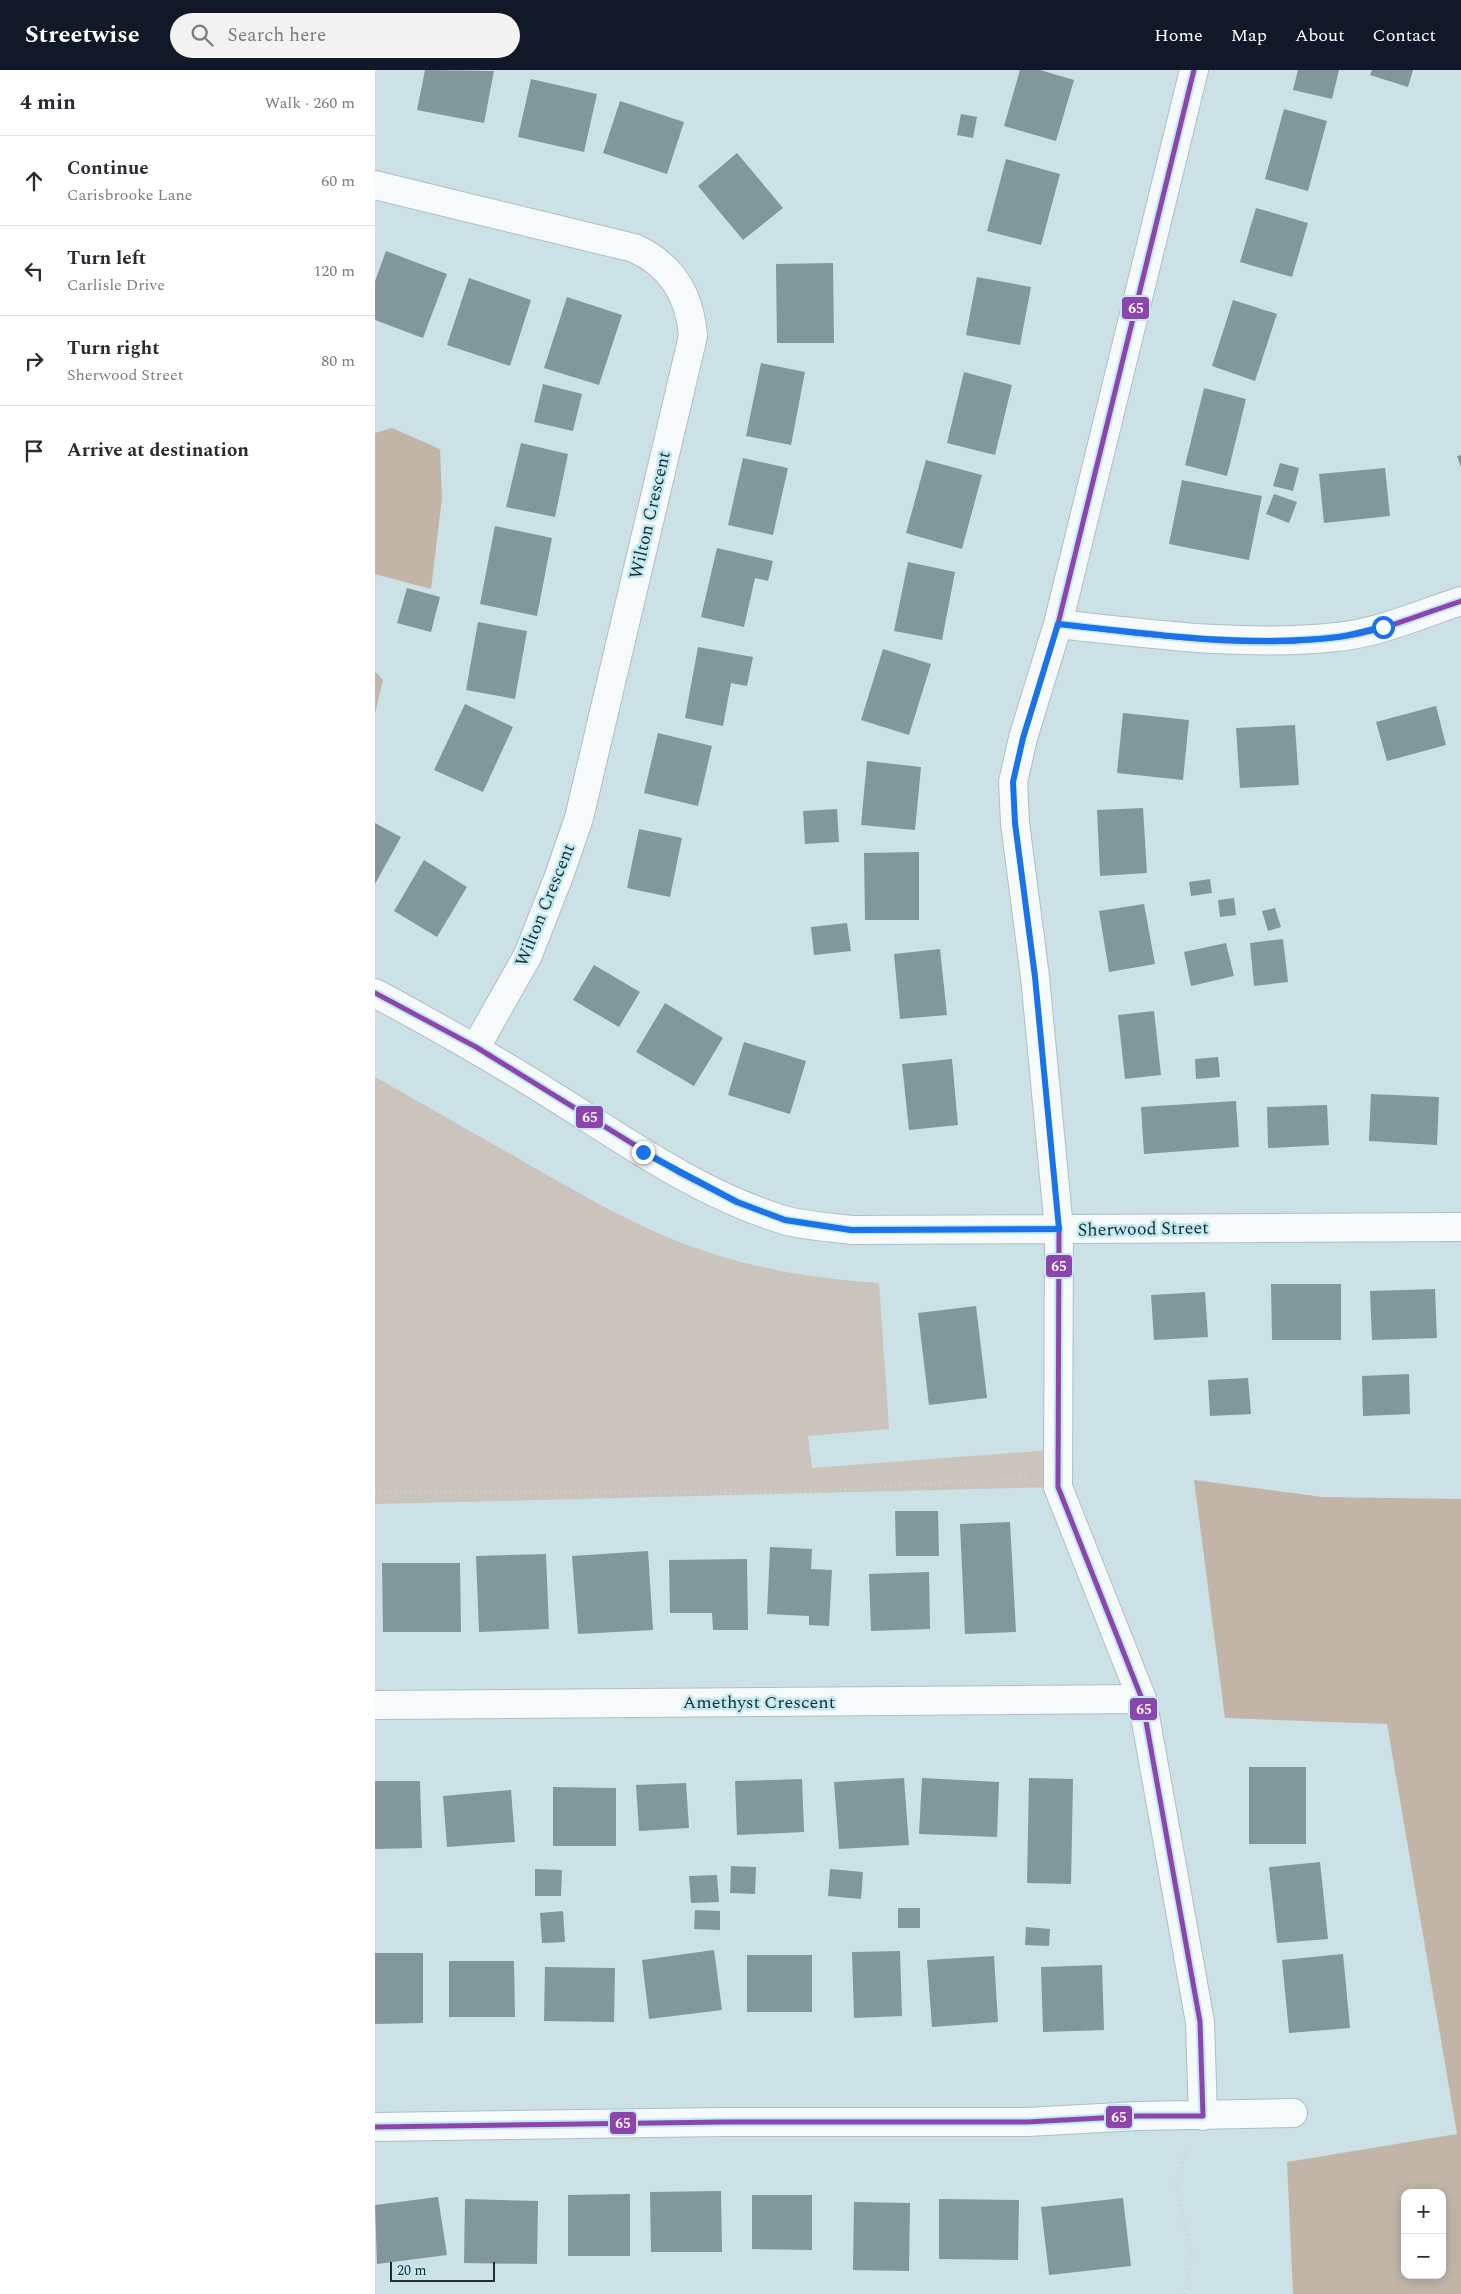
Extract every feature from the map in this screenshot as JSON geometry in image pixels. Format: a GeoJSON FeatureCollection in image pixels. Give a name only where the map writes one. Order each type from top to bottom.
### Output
{"type":"FeatureCollection","features":[{"type":"Feature","properties":{"kind":"street"},"geometry":{"type":"LineString","coordinates":[[1194,70],[1058,624],[1023,738],[1013,782],[1015,823],[1035,977],[1059,1229],[1058,1487],[1142,1699],[1200,2022],[1203,2116]]}},
{"type":"Feature","properties":{"kind":"street","name":"Wilton Crescent"},"geometry":{"type":"LineString","coordinates":[[375,185],[634,248],[660,263],[671,274],[687,301],[692,321],[693,336],[579,818],[556,884],[528,954],[475,1047]]}},
{"type":"Feature","properties":{"kind":"street"},"geometry":{"type":"LineString","coordinates":[[1058,624],[1209,641],[1250,642],[1339,637],[1383,627],[1461,601]]}},
{"type":"Feature","properties":{"kind":"street","name":"Sherwood Street"},"geometry":{"type":"LineString","coordinates":[[375,993],[475,1047],[673,1169],[737,1202],[785,1220],[851,1230],[1461,1227]]}},
{"type":"Feature","properties":{"kind":"street","name":"Amethyst Crescent"},"geometry":{"type":"LineString","coordinates":[[375,1705],[1142,1699]]}},
{"type":"Feature","properties":{"kind":"street"},"geometry":{"type":"LineString","coordinates":[[375,2127],[724,2122],[1027,2122],[1138,2116],[1293,2113]]}},
{"type":"Feature","properties":{"kind":"path"},"geometry":{"type":"LineString","coordinates":[[375,1492],[770,1493],[1060,1476],[1058,1487]]}},
{"type":"Feature","properties":{"kind":"path"},"geometry":{"type":"LineString","coordinates":[[1185,2294],[1192,2256],[1175,2181],[1203,2116]]}},
{"type":"Feature","properties":{"kind":"shaded area"},"geometry":{"type":"Polygon","coordinates":[[[392,428],[440,449],[442,498],[431,589],[375,574],[375,433],[392,428]]]}},
{"type":"Feature","properties":{"kind":"shaded area"},"geometry":{"type":"Polygon","coordinates":[[[375,671],[383,680],[375,714],[375,671]]]}},
{"type":"Feature","properties":{"kind":"shaded area"},"geometry":{"type":"Polygon","coordinates":[[[375,1077],[598,1203],[664,1236],[752,1265],[836,1279],[879,1283],[889,1429],[808,1436],[812,1468],[1051,1450],[1058,1487],[375,1504],[375,1077]]]}},
{"type":"Feature","properties":{"kind":"shaded area"},"geometry":{"type":"Polygon","coordinates":[[[1194,1480],[1322,1497],[1461,1499],[1461,2294],[1293,2294],[1287,2162],[1457,2134],[1387,1724],[1225,1718],[1194,1480]]]}},
{"type":"Feature","properties":{"kind":"building"},"geometry":{"type":"Polygon","coordinates":[[[425,70],[494,71],[484,123],[417,110],[425,70]]]}},
{"type":"Feature","properties":{"kind":"building"},"geometry":{"type":"Polygon","coordinates":[[[1020,70],[1040,70],[1074,80],[1056,141],[1004,126],[1020,70]]]}},
{"type":"Feature","properties":{"kind":"building"},"geometry":{"type":"Polygon","coordinates":[[[1298,70],[1339,70],[1332,99],[1293,90],[1298,70]]]}},
{"type":"Feature","properties":{"kind":"building"},"geometry":{"type":"Polygon","coordinates":[[[1372,70],[1413,70],[1408,87],[1370,75],[1372,70]]]}},
{"type":"Feature","properties":{"kind":"building"},"geometry":{"type":"Polygon","coordinates":[[[531,79],[597,94],[584,152],[518,137],[531,79]]]}},
{"type":"Feature","properties":{"kind":"building"},"geometry":{"type":"Polygon","coordinates":[[[620,101],[684,122],[667,174],[603,153],[620,101]]]}},
{"type":"Feature","properties":{"kind":"building"},"geometry":{"type":"Polygon","coordinates":[[[1284,109],[1327,121],[1308,191],[1265,179],[1284,109]]]}},
{"type":"Feature","properties":{"kind":"building"},"geometry":{"type":"Polygon","coordinates":[[[961,114],[977,117],[973,138],[957,135],[961,114]]]}},
{"type":"Feature","properties":{"kind":"building"},"geometry":{"type":"Polygon","coordinates":[[[737,153],[783,208],[743,240],[698,186],[737,153]]]}},
{"type":"Feature","properties":{"kind":"building"},"geometry":{"type":"Polygon","coordinates":[[[1006,159],[1060,174],[1041,245],[987,231],[1006,159]]]}},
{"type":"Feature","properties":{"kind":"building"},"geometry":{"type":"Polygon","coordinates":[[[1256,208],[1308,223],[1292,277],[1240,262],[1256,208]]]}},
{"type":"Feature","properties":{"kind":"building"},"geometry":{"type":"Polygon","coordinates":[[[386,251],[447,274],[423,338],[375,320],[375,281],[386,251]]]}},
{"type":"Feature","properties":{"kind":"building"},"geometry":{"type":"Polygon","coordinates":[[[833,263],[834,343],[777,343],[776,264],[833,263]]]}},
{"type":"Feature","properties":{"kind":"building"},"geometry":{"type":"Polygon","coordinates":[[[977,277],[1031,287],[1020,345],[966,335],[977,277]]]}},
{"type":"Feature","properties":{"kind":"building"},"geometry":{"type":"Polygon","coordinates":[[[469,278],[531,300],[510,366],[447,345],[469,278]]]}},
{"type":"Feature","properties":{"kind":"building"},"geometry":{"type":"Polygon","coordinates":[[[567,297],[622,315],[599,385],[544,368],[567,297]]]}},
{"type":"Feature","properties":{"kind":"building"},"geometry":{"type":"Polygon","coordinates":[[[1233,300],[1277,314],[1255,381],[1212,366],[1233,300]]]}},
{"type":"Feature","properties":{"kind":"building"},"geometry":{"type":"Polygon","coordinates":[[[761,363],[805,372],[791,445],[746,436],[761,363]]]}},
{"type":"Feature","properties":{"kind":"building"},"geometry":{"type":"Polygon","coordinates":[[[964,372],[1012,385],[995,455],[947,443],[964,372]]]}},
{"type":"Feature","properties":{"kind":"building"},"geometry":{"type":"Polygon","coordinates":[[[543,384],[582,394],[573,431],[534,422],[543,384]]]}},
{"type":"Feature","properties":{"kind":"building"},"geometry":{"type":"Polygon","coordinates":[[[1204,388],[1246,399],[1227,476],[1185,465],[1204,388]]]}},
{"type":"Feature","properties":{"kind":"building"},"geometry":{"type":"Polygon","coordinates":[[[521,443],[568,454],[555,517],[506,507],[521,443]]]}},
{"type":"Feature","properties":{"kind":"building"},"geometry":{"type":"Polygon","coordinates":[[[1461,455],[1461,467],[1457,456],[1461,455]]]}},
{"type":"Feature","properties":{"kind":"building"},"geometry":{"type":"Polygon","coordinates":[[[743,458],[788,468],[773,535],[728,525],[743,458]]]}},
{"type":"Feature","properties":{"kind":"building"},"geometry":{"type":"Polygon","coordinates":[[[926,460],[982,475],[962,549],[906,533],[926,460]]]}},
{"type":"Feature","properties":{"kind":"building"},"geometry":{"type":"Polygon","coordinates":[[[1280,463],[1299,468],[1293,491],[1273,486],[1280,463]]]}},
{"type":"Feature","properties":{"kind":"building"},"geometry":{"type":"Polygon","coordinates":[[[1385,468],[1390,516],[1324,523],[1319,474],[1385,468]]]}},
{"type":"Feature","properties":{"kind":"building"},"geometry":{"type":"Polygon","coordinates":[[[1182,480],[1262,496],[1249,560],[1169,544],[1182,480]]]}},
{"type":"Feature","properties":{"kind":"building"},"geometry":{"type":"Polygon","coordinates":[[[1274,494],[1297,502],[1289,523],[1266,514],[1274,494]]]}},
{"type":"Feature","properties":{"kind":"building"},"geometry":{"type":"Polygon","coordinates":[[[495,526],[552,538],[537,616],[480,604],[495,526]]]}},
{"type":"Feature","properties":{"kind":"building"},"geometry":{"type":"Polygon","coordinates":[[[717,548],[773,561],[768,581],[755,578],[744,627],[701,617],[717,548]]]}},
{"type":"Feature","properties":{"kind":"building"},"geometry":{"type":"Polygon","coordinates":[[[908,562],[955,572],[942,640],[894,631],[908,562]]]}},
{"type":"Feature","properties":{"kind":"building"},"geometry":{"type":"Polygon","coordinates":[[[407,588],[440,597],[431,632],[397,623],[407,588]]]}},
{"type":"Feature","properties":{"kind":"building"},"geometry":{"type":"Polygon","coordinates":[[[478,622],[527,631],[515,699],[466,690],[478,622]]]}},
{"type":"Feature","properties":{"kind":"building"},"geometry":{"type":"Polygon","coordinates":[[[698,647],[753,657],[747,686],[731,683],[723,726],[685,718],[698,647]]]}},
{"type":"Feature","properties":{"kind":"building"},"geometry":{"type":"Polygon","coordinates":[[[883,649],[931,664],[909,735],[861,720],[883,649]]]}},
{"type":"Feature","properties":{"kind":"building"},"geometry":{"type":"Polygon","coordinates":[[[465,704],[513,727],[483,792],[434,770],[465,704]]]}},
{"type":"Feature","properties":{"kind":"building"},"geometry":{"type":"Polygon","coordinates":[[[1436,706],[1446,745],[1387,761],[1376,722],[1436,706]]]}},
{"type":"Feature","properties":{"kind":"building"},"geometry":{"type":"Polygon","coordinates":[[[1123,713],[1189,720],[1183,780],[1117,773],[1123,713]]]}},
{"type":"Feature","properties":{"kind":"building"},"geometry":{"type":"Polygon","coordinates":[[[1295,725],[1299,785],[1240,788],[1236,728],[1295,725]]]}},
{"type":"Feature","properties":{"kind":"building"},"geometry":{"type":"Polygon","coordinates":[[[658,733],[712,746],[698,806],[644,793],[658,733]]]}},
{"type":"Feature","properties":{"kind":"building"},"geometry":{"type":"Polygon","coordinates":[[[867,761],[921,767],[915,830],[861,825],[867,761]]]}},
{"type":"Feature","properties":{"kind":"building"},"geometry":{"type":"Polygon","coordinates":[[[1143,808],[1147,873],[1100,876],[1097,810],[1143,808]]]}},
{"type":"Feature","properties":{"kind":"building"},"geometry":{"type":"Polygon","coordinates":[[[837,809],[839,842],[805,844],[803,811],[837,809]]]}},
{"type":"Feature","properties":{"kind":"building"},"geometry":{"type":"Polygon","coordinates":[[[375,823],[401,837],[375,884],[375,823]]]}},
{"type":"Feature","properties":{"kind":"building"},"geometry":{"type":"Polygon","coordinates":[[[639,829],[682,838],[670,897],[627,888],[639,829]]]}},
{"type":"Feature","properties":{"kind":"building"},"geometry":{"type":"Polygon","coordinates":[[[919,852],[919,920],[865,920],[864,853],[919,852]]]}},
{"type":"Feature","properties":{"kind":"building"},"geometry":{"type":"Polygon","coordinates":[[[424,860],[467,887],[437,937],[394,911],[424,860]]]}},
{"type":"Feature","properties":{"kind":"building"},"geometry":{"type":"Polygon","coordinates":[[[1210,879],[1212,893],[1191,896],[1189,882],[1210,879]]]}},
{"type":"Feature","properties":{"kind":"building"},"geometry":{"type":"Polygon","coordinates":[[[1234,898],[1236,915],[1220,917],[1218,900],[1234,898]]]}},
{"type":"Feature","properties":{"kind":"building"},"geometry":{"type":"Polygon","coordinates":[[[1144,904],[1155,964],[1109,972],[1099,911],[1144,904]]]}},
{"type":"Feature","properties":{"kind":"building"},"geometry":{"type":"Polygon","coordinates":[[[1275,908],[1281,927],[1268,931],[1262,911],[1275,908]]]}},
{"type":"Feature","properties":{"kind":"building"},"geometry":{"type":"Polygon","coordinates":[[[847,923],[851,951],[814,955],[811,927],[847,923]]]}},
{"type":"Feature","properties":{"kind":"building"},"geometry":{"type":"Polygon","coordinates":[[[1283,939],[1288,982],[1254,986],[1250,943],[1283,939]]]}},
{"type":"Feature","properties":{"kind":"building"},"geometry":{"type":"Polygon","coordinates":[[[1226,943],[1234,976],[1191,986],[1184,952],[1226,943]]]}},
{"type":"Feature","properties":{"kind":"building"},"geometry":{"type":"Polygon","coordinates":[[[940,949],[947,1015],[900,1019],[894,954],[940,949]]]}},
{"type":"Feature","properties":{"kind":"building"},"geometry":{"type":"Polygon","coordinates":[[[594,965],[640,992],[619,1027],[573,1000],[594,965]]]}},
{"type":"Feature","properties":{"kind":"building"},"geometry":{"type":"Polygon","coordinates":[[[665,1003],[723,1038],[694,1086],[636,1052],[665,1003]]]}},
{"type":"Feature","properties":{"kind":"building"},"geometry":{"type":"Polygon","coordinates":[[[1154,1011],[1161,1075],[1125,1079],[1118,1015],[1154,1011]]]}},
{"type":"Feature","properties":{"kind":"building"},"geometry":{"type":"Polygon","coordinates":[[[744,1042],[806,1061],[790,1114],[728,1095],[744,1042]]]}},
{"type":"Feature","properties":{"kind":"building"},"geometry":{"type":"Polygon","coordinates":[[[1218,1057],[1220,1077],[1196,1079],[1195,1059],[1218,1057]]]}},
{"type":"Feature","properties":{"kind":"building"},"geometry":{"type":"Polygon","coordinates":[[[952,1059],[958,1125],[909,1130],[902,1064],[952,1059]]]}},
{"type":"Feature","properties":{"kind":"building"},"geometry":{"type":"Polygon","coordinates":[[[1371,1094],[1439,1097],[1437,1145],[1369,1141],[1371,1094]]]}},
{"type":"Feature","properties":{"kind":"building"},"geometry":{"type":"Polygon","coordinates":[[[1236,1101],[1239,1147],[1144,1154],[1141,1107],[1236,1101]]]}},
{"type":"Feature","properties":{"kind":"building"},"geometry":{"type":"Polygon","coordinates":[[[1327,1105],[1329,1145],[1268,1148],[1267,1107],[1327,1105]]]}},
{"type":"Feature","properties":{"kind":"building"},"geometry":{"type":"Polygon","coordinates":[[[1271,1284],[1341,1284],[1341,1340],[1272,1340],[1271,1284]]]}},
{"type":"Feature","properties":{"kind":"building"},"geometry":{"type":"Polygon","coordinates":[[[1435,1289],[1437,1338],[1372,1340],[1370,1291],[1435,1289]]]}},
{"type":"Feature","properties":{"kind":"building"},"geometry":{"type":"Polygon","coordinates":[[[1205,1292],[1208,1337],[1154,1340],[1151,1295],[1205,1292]]]}},
{"type":"Feature","properties":{"kind":"building"},"geometry":{"type":"Polygon","coordinates":[[[976,1306],[987,1398],[929,1405],[918,1313],[976,1306]]]}},
{"type":"Feature","properties":{"kind":"building"},"geometry":{"type":"Polygon","coordinates":[[[1409,1374],[1410,1414],[1363,1416],[1362,1376],[1409,1374]]]}},
{"type":"Feature","properties":{"kind":"building"},"geometry":{"type":"Polygon","coordinates":[[[1248,1378],[1251,1414],[1210,1416],[1208,1380],[1248,1378]]]}},
{"type":"Feature","properties":{"kind":"building"},"geometry":{"type":"Polygon","coordinates":[[[895,1511],[938,1511],[939,1556],[896,1556],[895,1511]]]}},
{"type":"Feature","properties":{"kind":"building"},"geometry":{"type":"Polygon","coordinates":[[[1010,1522],[1016,1632],[965,1634],[960,1524],[1010,1522]]]}},
{"type":"Feature","properties":{"kind":"building"},"geometry":{"type":"Polygon","coordinates":[[[770,1547],[812,1549],[811,1569],[832,1570],[829,1626],[809,1625],[809,1616],[767,1614],[770,1547]]]}},
{"type":"Feature","properties":{"kind":"building"},"geometry":{"type":"Polygon","coordinates":[[[648,1551],[653,1630],[578,1634],[572,1556],[648,1551]]]}},
{"type":"Feature","properties":{"kind":"building"},"geometry":{"type":"Polygon","coordinates":[[[546,1554],[549,1629],[479,1632],[476,1556],[546,1554]]]}},
{"type":"Feature","properties":{"kind":"building"},"geometry":{"type":"Polygon","coordinates":[[[747,1559],[748,1630],[713,1630],[712,1613],[670,1613],[669,1560],[747,1559]]]}},
{"type":"Feature","properties":{"kind":"building"},"geometry":{"type":"Polygon","coordinates":[[[382,1563],[460,1563],[461,1632],[383,1632],[382,1563]]]}},
{"type":"Feature","properties":{"kind":"building"},"geometry":{"type":"Polygon","coordinates":[[[929,1572],[930,1629],[871,1631],[869,1574],[929,1572]]]}},
{"type":"Feature","properties":{"kind":"building"},"geometry":{"type":"Polygon","coordinates":[[[1249,1767],[1306,1767],[1306,1844],[1249,1844],[1249,1767]]]}},
{"type":"Feature","properties":{"kind":"building"},"geometry":{"type":"Polygon","coordinates":[[[904,1778],[909,1845],[839,1849],[834,1782],[904,1778]]]}},
{"type":"Feature","properties":{"kind":"building"},"geometry":{"type":"Polygon","coordinates":[[[922,1778],[999,1782],[997,1837],[919,1834],[922,1778]]]}},
{"type":"Feature","properties":{"kind":"building"},"geometry":{"type":"Polygon","coordinates":[[[1029,1778],[1073,1779],[1071,1884],[1027,1883],[1029,1778]]]}},
{"type":"Feature","properties":{"kind":"building"},"geometry":{"type":"Polygon","coordinates":[[[802,1779],[804,1832],[737,1835],[735,1781],[802,1779]]]}},
{"type":"Feature","properties":{"kind":"building"},"geometry":{"type":"Polygon","coordinates":[[[375,1781],[420,1781],[422,1848],[375,1849],[375,1781]]]}},
{"type":"Feature","properties":{"kind":"building"},"geometry":{"type":"Polygon","coordinates":[[[686,1783],[689,1828],[639,1831],[636,1785],[686,1783]]]}},
{"type":"Feature","properties":{"kind":"building"},"geometry":{"type":"Polygon","coordinates":[[[553,1787],[616,1788],[616,1846],[553,1846],[553,1787]]]}},
{"type":"Feature","properties":{"kind":"building"},"geometry":{"type":"Polygon","coordinates":[[[511,1790],[515,1842],[447,1847],[443,1796],[511,1790]]]}},
{"type":"Feature","properties":{"kind":"building"},"geometry":{"type":"Polygon","coordinates":[[[1320,1862],[1328,1939],[1277,1943],[1269,1867],[1320,1862]]]}},
{"type":"Feature","properties":{"kind":"building"},"geometry":{"type":"Polygon","coordinates":[[[731,1866],[756,1867],[755,1894],[730,1893],[731,1866]]]}},
{"type":"Feature","properties":{"kind":"building"},"geometry":{"type":"Polygon","coordinates":[[[535,1869],[562,1870],[561,1896],[535,1896],[535,1869]]]}},
{"type":"Feature","properties":{"kind":"building"},"geometry":{"type":"Polygon","coordinates":[[[830,1869],[863,1872],[861,1899],[828,1896],[830,1869]]]}},
{"type":"Feature","properties":{"kind":"building"},"geometry":{"type":"Polygon","coordinates":[[[717,1875],[719,1902],[691,1903],[689,1876],[717,1875]]]}},
{"type":"Feature","properties":{"kind":"building"},"geometry":{"type":"Polygon","coordinates":[[[898,1908],[920,1908],[920,1928],[898,1928],[898,1908]]]}},
{"type":"Feature","properties":{"kind":"building"},"geometry":{"type":"Polygon","coordinates":[[[695,1910],[720,1911],[720,1930],[694,1929],[695,1910]]]}},
{"type":"Feature","properties":{"kind":"building"},"geometry":{"type":"Polygon","coordinates":[[[563,1911],[565,1942],[542,1943],[540,1913],[563,1911]]]}},
{"type":"Feature","properties":{"kind":"building"},"geometry":{"type":"Polygon","coordinates":[[[1026,1927],[1050,1929],[1049,1946],[1025,1945],[1026,1927]]]}},
{"type":"Feature","properties":{"kind":"building"},"geometry":{"type":"Polygon","coordinates":[[[714,1950],[722,2010],[649,2019],[642,1960],[714,1950]]]}},
{"type":"Feature","properties":{"kind":"building"},"geometry":{"type":"Polygon","coordinates":[[[900,1951],[902,2016],[854,2018],[852,1952],[900,1951]]]}},
{"type":"Feature","properties":{"kind":"building"},"geometry":{"type":"Polygon","coordinates":[[[375,1953],[423,1953],[423,2023],[375,2024],[375,1953]]]}},
{"type":"Feature","properties":{"kind":"building"},"geometry":{"type":"Polygon","coordinates":[[[1343,1954],[1350,2028],[1289,2033],[1282,1960],[1343,1954]]]}},
{"type":"Feature","properties":{"kind":"building"},"geometry":{"type":"Polygon","coordinates":[[[747,1955],[812,1955],[812,2012],[747,2012],[747,1955]]]}},
{"type":"Feature","properties":{"kind":"building"},"geometry":{"type":"Polygon","coordinates":[[[994,1956],[998,2022],[932,2027],[927,1960],[994,1956]]]}},
{"type":"Feature","properties":{"kind":"building"},"geometry":{"type":"Polygon","coordinates":[[[449,1961],[514,1961],[515,2017],[449,2017],[449,1961]]]}},
{"type":"Feature","properties":{"kind":"building"},"geometry":{"type":"Polygon","coordinates":[[[1102,1965],[1104,2030],[1043,2032],[1041,1967],[1102,1965]]]}},
{"type":"Feature","properties":{"kind":"building"},"geometry":{"type":"Polygon","coordinates":[[[545,1967],[615,1968],[614,2022],[544,2021],[545,1967]]]}},
{"type":"Feature","properties":{"kind":"building"},"geometry":{"type":"Polygon","coordinates":[[[721,2191],[722,2252],[651,2252],[650,2192],[721,2191]]]}},
{"type":"Feature","properties":{"kind":"building"},"geometry":{"type":"Polygon","coordinates":[[[630,2194],[630,2256],[568,2256],[568,2195],[630,2194]]]}},
{"type":"Feature","properties":{"kind":"building"},"geometry":{"type":"Polygon","coordinates":[[[752,2195],[812,2195],[812,2250],[752,2249],[752,2195]]]}},
{"type":"Feature","properties":{"kind":"building"},"geometry":{"type":"Polygon","coordinates":[[[438,2197],[447,2255],[377,2264],[375,2205],[438,2197]]]}},
{"type":"Feature","properties":{"kind":"building"},"geometry":{"type":"Polygon","coordinates":[[[1123,2198],[1131,2266],[1049,2275],[1041,2207],[1123,2198]]]}},
{"type":"Feature","properties":{"kind":"building"},"geometry":{"type":"Polygon","coordinates":[[[465,2199],[538,2201],[537,2264],[464,2263],[465,2199]]]}},
{"type":"Feature","properties":{"kind":"building"},"geometry":{"type":"Polygon","coordinates":[[[939,2199],[1019,2200],[1018,2260],[939,2259],[939,2199]]]}},
{"type":"Feature","properties":{"kind":"building"},"geometry":{"type":"Polygon","coordinates":[[[854,2202],[910,2203],[909,2271],[853,2270],[854,2202]]]}},
{"type":"Feature","properties":{"kind":"transit line","name":"65"},"geometry":{"type":"LineString","coordinates":[[1194,70],[1058,624],[1205,640],[1279,642],[1316,640],[1353,635],[1380,628],[1461,601]]}},
{"type":"Feature","properties":{"kind":"transit line","name":"65"},"geometry":{"type":"LineString","coordinates":[[375,993],[476,1047],[680,1173],[737,1202],[785,1220],[851,1230],[1059,1229],[1058,1487],[1142,1699],[1200,2022],[1203,2116],[1138,2116],[1027,2122],[724,2122],[375,2127]]}},
{"type":"Feature","properties":{"kind":"route"},"geometry":{"type":"LineString","coordinates":[[643,1152],[737,1202],[785,1220],[851,1230],[1059,1229],[1035,977],[1015,823],[1013,782],[1023,738],[1058,624],[1209,641],[1250,642],[1339,637],[1383,627]]}}]}
